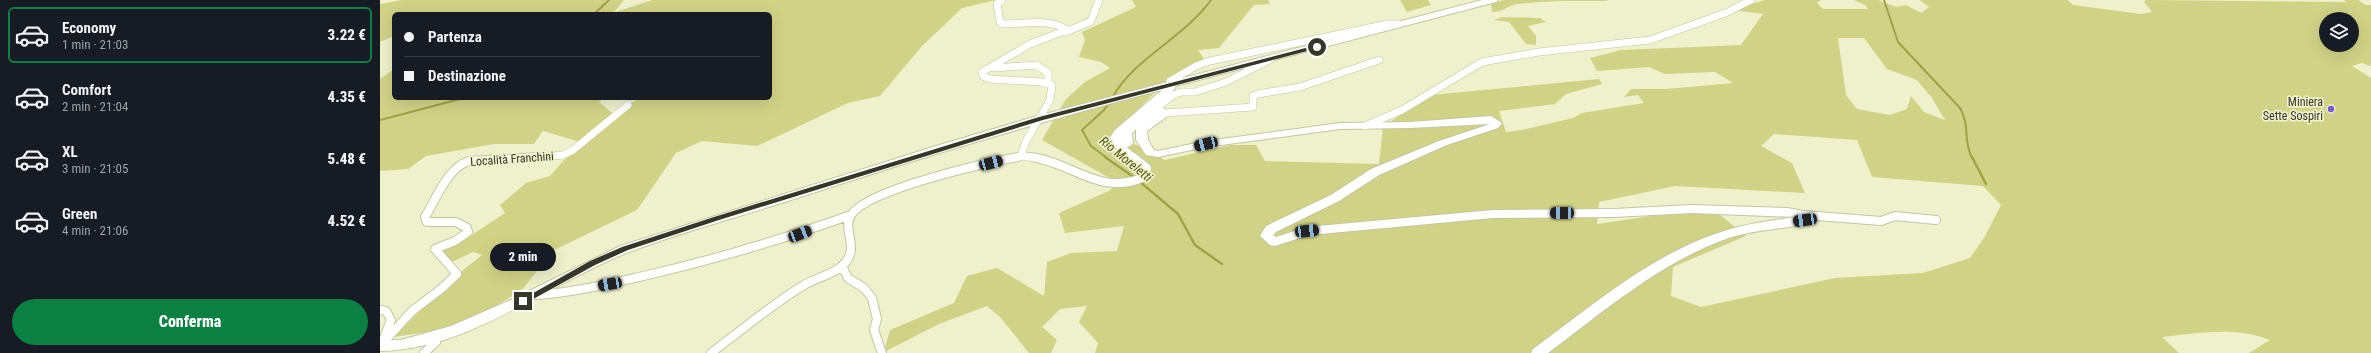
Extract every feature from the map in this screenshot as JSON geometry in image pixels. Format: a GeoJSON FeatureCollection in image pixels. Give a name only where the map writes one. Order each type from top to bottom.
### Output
{"type":"FeatureCollection","features":[{"type":"Feature","properties":{"kind":"street"},"geometry":{"type":"LineString","coordinates":[[1002,0],[997,4],[1000,22],[1009,24],[1051,25],[1064,27],[1067,29],[1066,32]]}},
{"type":"Feature","properties":{"kind":"street"},"geometry":{"type":"LineString","coordinates":[[1048,82],[1016,83],[991,79],[982,74],[986,69],[1030,44],[1091,22],[1099,0]]}},
{"type":"Feature","properties":{"kind":"street"},"geometry":{"type":"LineString","coordinates":[[380,310],[386,311],[391,320],[380,346],[408,347],[436,342],[462,332],[535,295],[593,263],[625,249],[933,150],[1041,118],[1493,0]]}},
{"type":"Feature","properties":{"kind":"street"},"geometry":{"type":"LineString","coordinates":[[1364,126],[1402,110],[1482,62],[1539,52],[1650,40],[1728,12],[1751,0]]}},
{"type":"Feature","properties":{"kind":"street"},"geometry":{"type":"LineString","coordinates":[[535,295],[556,294],[676,270],[711,258],[787,239],[851,215],[874,200],[917,182],[1021,156],[1044,159],[1096,180],[1123,185],[1138,182],[1144,177],[1147,168],[1114,142],[1119,132],[1168,90],[1170,81],[1183,73],[1210,61],[1388,24],[1402,24]]}},
{"type":"Feature","properties":{"kind":"street"},"geometry":{"type":"LineString","coordinates":[[1120,146],[1127,143],[1126,133],[1132,126],[1173,96],[1181,92],[1195,92],[1226,82],[1271,59]]}},
{"type":"Feature","properties":{"kind":"street"},"geometry":{"type":"LineString","coordinates":[[1379,60],[1300,87],[1258,94],[1253,96],[1253,107],[1166,113],[1148,123],[1141,130],[1142,140],[1150,153],[1158,154],[1206,144],[1340,126],[1491,120],[1496,123],[1494,126],[1443,143],[1375,172],[1335,198],[1271,229],[1266,236],[1275,242],[1307,231],[1493,214],[1613,213],[1692,209],[1788,212],[1881,221],[1895,216],[1936,220]]}},
{"type":"Feature","properties":{"kind":"street"},"geometry":{"type":"LineString","coordinates":[[986,69],[1036,65],[1048,73],[1048,82],[1052,85],[1052,94],[1041,118],[1025,141],[1021,156]]}},
{"type":"Feature","properties":{"kind":"street","name":"Località Franchini"},"geometry":{"type":"LineString","coordinates":[[380,346],[392,337],[410,312],[451,282],[457,274],[452,265],[438,254],[436,249],[456,242],[468,232],[463,225],[456,222],[433,224],[427,222],[425,217],[458,166],[469,162],[563,155],[573,150],[628,105]]}},
{"type":"Feature","properties":{"kind":"street"},"geometry":{"type":"LineString","coordinates":[[1150,114],[1162,110],[1166,113]]}},
{"type":"Feature","properties":{"kind":"street"},"geometry":{"type":"LineString","coordinates":[[1538,353],[1596,310],[1681,254],[1716,238],[1751,227],[1805,220],[1808,216],[1802,214]]}},
{"type":"Feature","properties":{"kind":"street"},"geometry":{"type":"LineString","coordinates":[[711,353],[787,296],[820,275],[842,266],[851,255],[852,235],[849,222],[851,215]]}},
{"type":"Feature","properties":{"kind":"street"},"geometry":{"type":"LineString","coordinates":[[842,266],[848,278],[864,288],[872,298],[877,319],[874,330],[882,353]]}},
{"type":"Feature","properties":{"kind":"street"},"geometry":{"type":"LineString","coordinates":[[424,353],[436,342]]}},
{"type":"Feature","properties":{"kind":"green space"},"geometry":{"type":"Polygon","coordinates":[[[402,0],[624,0],[614,12],[392,12],[392,37],[380,42],[380,4],[402,0]]]}},
{"type":"Feature","properties":{"kind":"green space"},"geometry":{"type":"Polygon","coordinates":[[[652,0],[996,0],[962,8],[922,46],[880,96],[848,103],[757,146],[702,141],[676,153],[637,210],[552,251],[523,289],[463,327],[393,337],[461,272],[482,255],[473,252],[452,262],[440,251],[458,244],[505,213],[500,205],[526,183],[550,176],[580,142],[543,131],[534,144],[494,144],[426,156],[408,169],[380,171],[380,79],[392,70],[392,100],[602,100],[599,102],[613,114],[637,100],[772,100],[772,12],[616,12],[652,0]]]}},
{"type":"Feature","properties":{"kind":"green space"},"geometry":{"type":"Polygon","coordinates":[[[1132,0],[1268,0],[1270,4],[1254,5],[1219,48],[1198,50],[1205,61],[1166,82],[1104,142],[1116,155],[1135,144],[1165,160],[1230,145],[1256,145],[1265,161],[1379,164],[1383,127],[1495,123],[1442,142],[1270,228],[1275,243],[1308,232],[1443,220],[1598,214],[1597,224],[1651,216],[1716,212],[1739,230],[1691,248],[1536,353],[1095,353],[1098,343],[1079,322],[1087,306],[1060,309],[1042,327],[1057,340],[1051,353],[1029,353],[1000,317],[987,306],[939,324],[884,352],[890,330],[954,303],[967,276],[997,268],[1044,296],[1047,262],[1071,253],[1117,251],[1124,226],[1065,233],[1059,213],[1111,190],[1113,180],[1042,140],[1066,99],[1085,82],[1110,68],[1101,62],[1079,57],[1085,40],[1082,32],[1136,7],[1132,0]]]}},
{"type":"Feature","properties":{"kind":"green space"},"geometry":{"type":"Polygon","coordinates":[[[1400,0],[1428,0],[1431,5],[1407,12],[1400,0]]]}},
{"type":"Feature","properties":{"kind":"green space"},"geometry":{"type":"Polygon","coordinates":[[[1504,0],[1608,1],[1529,3],[1514,5],[1496,12],[1492,12],[1491,4],[1504,0]]]}},
{"type":"Feature","properties":{"kind":"green space"},"geometry":{"type":"Polygon","coordinates":[[[1765,0],[1821,0],[1817,3],[1823,9],[1868,9],[1865,5],[1854,0],[1878,0],[1896,7],[1906,5],[1921,13],[1929,7],[1920,0],[2067,0],[2073,5],[2141,14],[2152,12],[2144,2],[2146,0],[2346,2],[2344,0],[2358,0],[2366,5],[2371,5],[2371,66],[2362,63],[2352,66],[2371,78],[2371,353],[2249,353],[2270,340],[2244,333],[2217,332],[2162,337],[2179,353],[1540,353],[1671,261],[1740,232],[1746,236],[1673,267],[1671,296],[1701,307],[1835,278],[1923,273],[1970,258],[1984,238],[2001,205],[1983,186],[1872,177],[1857,140],[1774,134],[1761,146],[1792,163],[1805,193],[1675,186],[1599,202],[1598,212],[1537,213],[1307,230],[1275,241],[1267,235],[1375,172],[1497,123],[1385,125],[1431,95],[1599,79],[1602,84],[1566,94],[1555,104],[1499,111],[1506,132],[1522,130],[1573,118],[1582,113],[1644,103],[1638,95],[1624,97],[1631,89],[1666,89],[1733,83],[1715,72],[1665,74],[1649,67],[1597,71],[1590,58],[1621,50],[1741,45],[1763,14],[1733,10],[1765,0]],[[1838,38],[1846,95],[1857,109],[1890,115],[1907,109],[1911,96],[1924,112],[1945,120],[1932,98],[1917,80],[1887,69],[1864,38],[1838,38]]]}},
{"type":"Feature","properties":{"kind":"green space"},"geometry":{"type":"Polygon","coordinates":[[[1502,17],[1540,18],[1546,22],[1528,26],[1536,36],[1536,45],[1526,44],[1509,22],[1494,20],[1502,17]]]}},
{"type":"Feature","properties":{"kind":"waterway"},"geometry":{"type":"LineString","coordinates":[[596,12],[609,0]]}},
{"type":"Feature","properties":{"kind":"waterway","name":"Rio Moreletti"},"geometry":{"type":"LineString","coordinates":[[1112,98],[1133,71],[1187,26],[1211,0]]}},
{"type":"Feature","properties":{"kind":"waterway"},"geometry":{"type":"LineString","coordinates":[[1884,0],[1898,42],[1960,108],[1965,121],[1967,145],[1972,158]]}},
{"type":"Feature","properties":{"kind":"waterway"},"geometry":{"type":"LineString","coordinates":[[380,120],[456,100]]}},
{"type":"Feature","properties":{"kind":"waterway","name":"Rio Moreletti"},"geometry":{"type":"LineString","coordinates":[[1107,158],[1091,146],[1082,130],[1104,110],[1110,102]]}},
{"type":"Feature","properties":{"kind":"waterway","name":"Rio Moreletti"},"geometry":{"type":"LineString","coordinates":[[1105,157],[1135,178]]}},
{"type":"Feature","properties":{"kind":"waterway"},"geometry":{"type":"LineString","coordinates":[[1972,157],[1986,184]]}},
{"type":"Feature","properties":{"kind":"waterway","name":"Rio Moreletti"},"geometry":{"type":"LineString","coordinates":[[1139,181],[1178,214],[1195,245],[1222,264]]}},
{"type":"Feature","properties":{"kind":"place","name":"Miniera Sette Sospiri"},"geometry":{"type":"Point","coordinates":[2331,109]}},
{"type":"Feature","properties":{"kind":"route"},"geometry":{"type":"LineString","coordinates":[[523,301],[593,263],[625,249],[716,218],[1041,118],[1317,47]]}}]}
